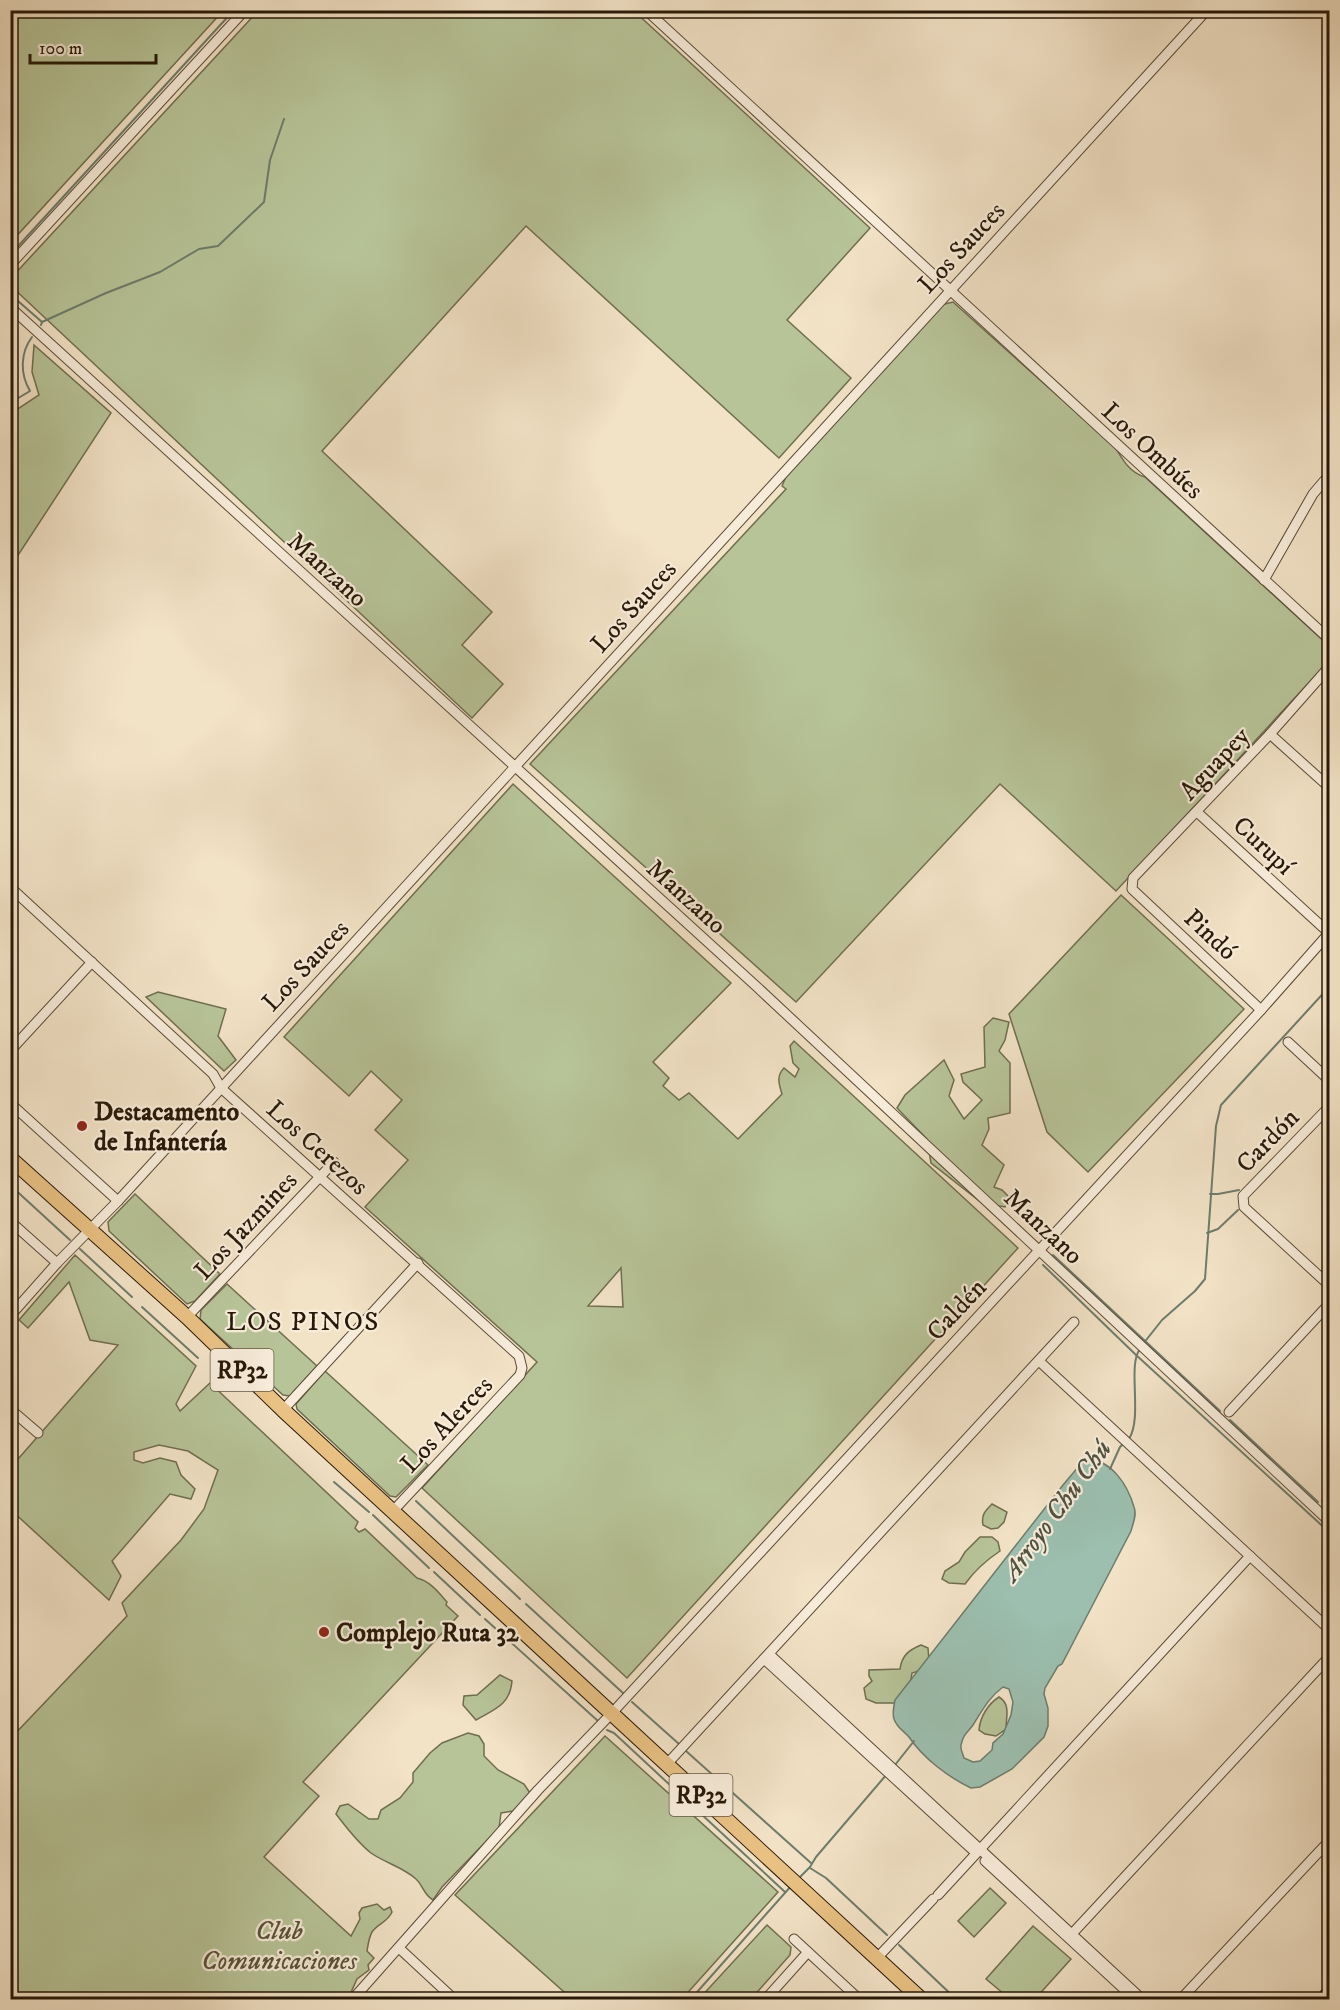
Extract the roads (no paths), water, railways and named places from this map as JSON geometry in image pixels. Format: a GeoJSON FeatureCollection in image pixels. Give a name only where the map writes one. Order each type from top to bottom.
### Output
{"type":"FeatureCollection","features":[{"type":"Feature","properties":{"kind":"highway"},"geometry":{"type":"LineString","coordinates":[[1325,2000],[1329,1994]]}},
{"type":"Feature","properties":{"kind":"main road","name":"RP32"},"geometry":{"type":"LineString","coordinates":[[10,1158],[187,1317],[283,1410],[922,2000]]}},
{"type":"Feature","properties":{"kind":"street"},"geometry":{"type":"LineString","coordinates":[[10,265],[245,10]]}},
{"type":"Feature","properties":{"kind":"street","name":"Los Ombúes"},"geometry":{"type":"LineString","coordinates":[[646,10],[1329,640]]}},
{"type":"Feature","properties":{"kind":"street","name":"Los Sauces"},"geometry":{"type":"LineString","coordinates":[[10,1316],[57,1263],[118,1201],[1207,10]]}},
{"type":"Feature","properties":{"kind":"street","name":"Manzano"},"geometry":{"type":"LineString","coordinates":[[10,307],[756,986],[1329,1522]]}},
{"type":"Feature","properties":{"kind":"street"},"geometry":{"type":"LineString","coordinates":[[1264,580],[1313,494],[1329,474]]}},
{"type":"Feature","properties":{"kind":"street","name":"Aguapey"},"geometry":{"type":"LineString","coordinates":[[1132,889],[1133,878],[1270,734],[1329,666]]}},
{"type":"Feature","properties":{"kind":"street"},"geometry":{"type":"LineString","coordinates":[[1270,734],[1329,788]]}},
{"type":"Feature","properties":{"kind":"street","name":"Curupí"},"geometry":{"type":"LineString","coordinates":[[1197,812],[1329,933]]}},
{"type":"Feature","properties":{"kind":"street","name":"Los Cerezos"},"geometry":{"type":"LineString","coordinates":[[10,887],[213,1074],[221,1088],[418,1263],[515,1352],[521,1362]]}},
{"type":"Feature","properties":{"kind":"street","name":"Pindó"},"geometry":{"type":"LineString","coordinates":[[1132,889],[1261,1010]]}},
{"type":"Feature","properties":{"kind":"street","name":"Caldén"},"geometry":{"type":"LineString","coordinates":[[352,2000],[538,1791],[1261,1010],[1329,933]]}},
{"type":"Feature","properties":{"kind":"street"},"geometry":{"type":"LineString","coordinates":[[10,1051],[92,962]]}},
{"type":"Feature","properties":{"kind":"street"},"geometry":{"type":"LineString","coordinates":[[1288,1042],[1329,1081]]}},
{"type":"Feature","properties":{"kind":"street"},"geometry":{"type":"LineString","coordinates":[[10,1103],[118,1201]]}},
{"type":"Feature","properties":{"kind":"street","name":"Cardón"},"geometry":{"type":"LineString","coordinates":[[1329,1106],[1243,1196],[1244,1207],[1329,1286]]}},
{"type":"Feature","properties":{"kind":"street","name":"Los Jazmines"},"geometry":{"type":"LineString","coordinates":[[187,1317],[334,1162]]}},
{"type":"Feature","properties":{"kind":"street"},"geometry":{"type":"LineString","coordinates":[[10,1221],[57,1263]]}},
{"type":"Feature","properties":{"kind":"street"},"geometry":{"type":"LineString","coordinates":[[283,1410],[418,1263]]}},
{"type":"Feature","properties":{"kind":"street"},"geometry":{"type":"LineString","coordinates":[[1229,1412],[1329,1303]]}},
{"type":"Feature","properties":{"kind":"street"},"geometry":{"type":"LineString","coordinates":[[668,1764],[1074,1322]]}},
{"type":"Feature","properties":{"kind":"street"},"geometry":{"type":"LineString","coordinates":[[1039,1361],[1329,1630]]}},
{"type":"Feature","properties":{"kind":"street","name":"Los Alerces"},"geometry":{"type":"LineString","coordinates":[[393,1511],[520,1375],[521,1362]]}},
{"type":"Feature","properties":{"kind":"street"},"geometry":{"type":"LineString","coordinates":[[10,1409],[38,1433]]}},
{"type":"Feature","properties":{"kind":"street"},"geometry":{"type":"LineString","coordinates":[[877,1958],[1250,1556]]}},
{"type":"Feature","properties":{"kind":"street"},"geometry":{"type":"LineString","coordinates":[[767,1656],[1071,1936],[1125,1990],[1142,2000]]}},
{"type":"Feature","properties":{"kind":"street"},"geometry":{"type":"LineString","coordinates":[[1071,1936],[1329,1656]]}},
{"type":"Feature","properties":{"kind":"street"},"geometry":{"type":"LineString","coordinates":[[1180,2000],[1329,1840]]}},
{"type":"Feature","properties":{"kind":"street"},"geometry":{"type":"LineString","coordinates":[[794,1939],[860,2000]]}},
{"type":"Feature","properties":{"kind":"street"},"geometry":{"type":"LineString","coordinates":[[399,1948],[454,2000]]}},
{"type":"Feature","properties":{"kind":"street"},"geometry":{"type":"LineString","coordinates":[[765,2000],[808,1952]]}},
{"type":"Feature","properties":{"kind":"water"},"geometry":{"type":"Polygon","coordinates":[[[1087,1460],[1096,1461],[1111,1468],[1123,1482],[1135,1510],[1131,1531],[1062,1664],[1058,1666],[1045,1688],[1048,1726],[1044,1737],[1012,1769],[980,1787],[971,1788],[937,1766],[899,1727],[893,1717],[895,1700],[1079,1466],[1087,1460]],[[1003,1687],[994,1695],[964,1736],[961,1750],[964,1758],[973,1762],[980,1761],[992,1750],[993,1743],[1003,1734],[1011,1715],[1013,1702],[1009,1689],[1003,1687]]]}},
{"type":"Feature","properties":{"kind":"waterway"},"geometry":{"type":"LineString","coordinates":[[10,255],[234,10]]}},
{"type":"Feature","properties":{"kind":"waterway"},"geometry":{"type":"LineString","coordinates":[[42,322],[160,272],[199,249],[218,246],[264,202],[270,160],[284,119]]}},
{"type":"Feature","properties":{"kind":"waterway"},"geometry":{"type":"LineString","coordinates":[[10,294],[42,322],[41,325]]}},
{"type":"Feature","properties":{"kind":"waterway"},"geometry":{"type":"LineString","coordinates":[[10,403],[30,391],[24,378],[23,357],[32,337]]}},
{"type":"Feature","properties":{"kind":"waterway","name":"Arroyo Chu Chú"},"geometry":{"type":"LineString","coordinates":[[1143,1344],[1162,1320],[1205,1279],[1216,1126],[1221,1105],[1330,986]]}},
{"type":"Feature","properties":{"kind":"waterway"},"geometry":{"type":"LineString","coordinates":[[10,1185],[70,1240]]}},
{"type":"Feature","properties":{"kind":"waterway"},"geometry":{"type":"LineString","coordinates":[[1210,1194],[1239,1190]]}},
{"type":"Feature","properties":{"kind":"waterway"},"geometry":{"type":"LineString","coordinates":[[1207,1233],[1218,1229],[1238,1210]]}},
{"type":"Feature","properties":{"kind":"waterway"},"geometry":{"type":"LineString","coordinates":[[80,1249],[132,1297]]}},
{"type":"Feature","properties":{"kind":"waterway"},"geometry":{"type":"LineString","coordinates":[[1053,1255],[1220,1411]]}},
{"type":"Feature","properties":{"kind":"waterway"},"geometry":{"type":"LineString","coordinates":[[1043,1265],[1135,1354],[1330,1533]]}},
{"type":"Feature","properties":{"kind":"waterway"},"geometry":{"type":"LineString","coordinates":[[142,1307],[198,1358]]}},
{"type":"Feature","properties":{"kind":"waterway","name":"Arroyo Chu Chú"},"geometry":{"type":"LineString","coordinates":[[1129,1439],[1135,1418],[1135,1367],[1140,1349]]}},
{"type":"Feature","properties":{"kind":"waterway"},"geometry":{"type":"LineString","coordinates":[[1230,1420],[1318,1502]]}},
{"type":"Feature","properties":{"kind":"waterway","name":"Arroyo Chu Chú"},"geometry":{"type":"LineString","coordinates":[[1110,1469],[1124,1443]]}},
{"type":"Feature","properties":{"kind":"waterway"},"geometry":{"type":"LineString","coordinates":[[334,1482],[369,1512]]}},
{"type":"Feature","properties":{"kind":"waterway"},"geometry":{"type":"LineString","coordinates":[[416,1501],[520,1599]]}},
{"type":"Feature","properties":{"kind":"waterway"},"geometry":{"type":"LineString","coordinates":[[373,1515],[429,1568]]}},
{"type":"Feature","properties":{"kind":"waterway"},"geometry":{"type":"LineString","coordinates":[[434,1572],[480,1615]]}},
{"type":"Feature","properties":{"kind":"waterway"},"geometry":{"type":"LineString","coordinates":[[526,1604],[623,1693]]}},
{"type":"Feature","properties":{"kind":"waterway"},"geometry":{"type":"LineString","coordinates":[[485,1619],[598,1721]]}},
{"type":"Feature","properties":{"kind":"waterway"},"geometry":{"type":"LineString","coordinates":[[632,1702],[679,1744]]}},
{"type":"Feature","properties":{"kind":"waterway"},"geometry":{"type":"LineString","coordinates":[[607,1730],[614,1733],[785,1892]]}},
{"type":"Feature","properties":{"kind":"waterway","name":"Arroyo Chu Chú"},"geometry":{"type":"LineString","coordinates":[[895,1765],[914,1741]]}},
{"type":"Feature","properties":{"kind":"waterway"},"geometry":{"type":"LineString","coordinates":[[686,1751],[811,1863]]}},
{"type":"Feature","properties":{"kind":"waterway","name":"Arroyo Chu Chú"},"geometry":{"type":"LineString","coordinates":[[798,1879],[887,1774]]}},
{"type":"Feature","properties":{"kind":"waterway"},"geometry":{"type":"LineString","coordinates":[[810,1868],[826,1878],[887,1935]]}},
{"type":"Feature","properties":{"kind":"waterway","name":"Arroyo Chu Chú"},"geometry":{"type":"LineString","coordinates":[[690,2000],[792,1885]]}},
{"type":"Feature","properties":{"kind":"waterway"},"geometry":{"type":"LineString","coordinates":[[899,1945],[957,2000]]}},
{"type":"Feature","properties":{"kind":"place","name":"Destacamento de Infantería"},"geometry":{"type":"Point","coordinates":[82,1126]}},
{"type":"Feature","properties":{"kind":"place","name":"Complejo Ruta 32"},"geometry":{"type":"Point","coordinates":[324,1632]}},
{"type":"Feature","properties":{"kind":"district","name":"LOS PINOS"},"geometry":{"type":"Point","coordinates":[303,1321]}},
{"type":"Feature","properties":{"kind":"park label","name":"Club Comunicaciones"},"geometry":{"type":"Point","coordinates":[279,1945]}}]}
